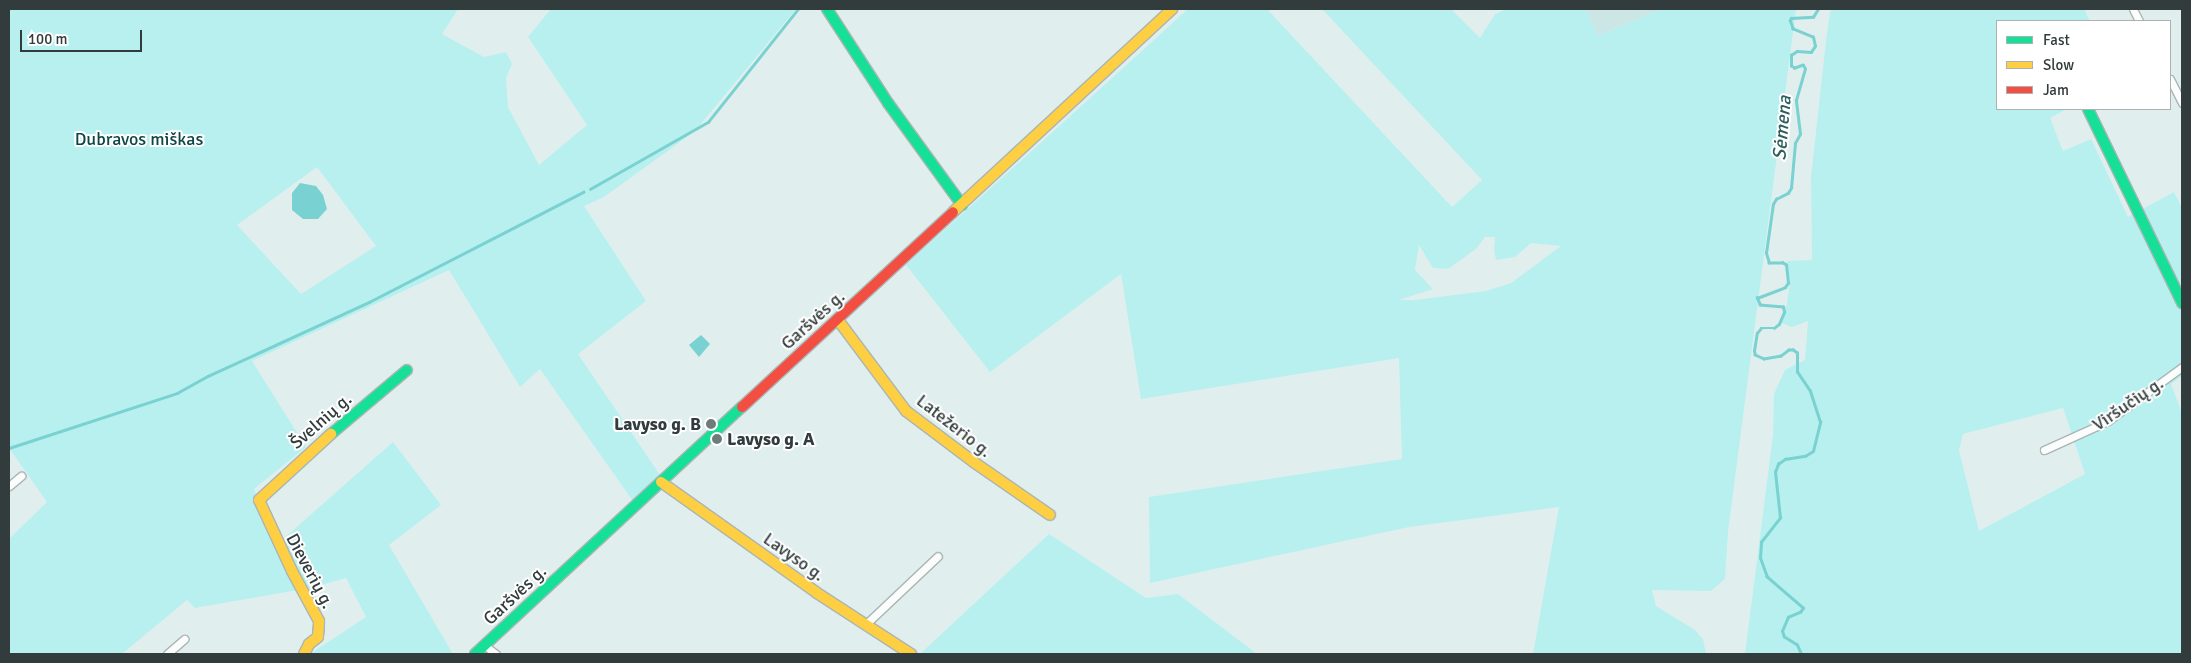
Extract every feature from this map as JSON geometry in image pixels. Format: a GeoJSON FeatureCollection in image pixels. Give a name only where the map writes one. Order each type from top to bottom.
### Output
{"type":"FeatureCollection","features":[{"type":"Feature","properties":{"kind":"street"},"geometry":{"type":"LineString","coordinates":[[827,9],[888,103],[962,205]]}},
{"type":"Feature","properties":{"kind":"street","name":"Garšvės g."},"geometry":{"type":"LineString","coordinates":[[475,654],[1172,9]]}},
{"type":"Feature","properties":{"kind":"street"},"geometry":{"type":"LineString","coordinates":[[2171,81],[2182,103]]}},
{"type":"Feature","properties":{"kind":"street"},"geometry":{"type":"LineString","coordinates":[[2088,110],[2182,303]]}},
{"type":"Feature","properties":{"kind":"street","name":"Latežerio g."},"geometry":{"type":"LineString","coordinates":[[838,320],[906,411],[1050,516]]}},
{"type":"Feature","properties":{"kind":"street","name":"Viršučių g."},"geometry":{"type":"LineString","coordinates":[[2044,450],[2108,421],[2182,367]]}},
{"type":"Feature","properties":{"kind":"street","name":"Švelnių g."},"geometry":{"type":"LineString","coordinates":[[258,500],[318,445],[407,370]]}},
{"type":"Feature","properties":{"kind":"street"},"geometry":{"type":"LineString","coordinates":[[9,486],[21,476]]}},
{"type":"Feature","properties":{"kind":"street","name":"Lavyso g."},"geometry":{"type":"LineString","coordinates":[[661,482],[865,625],[911,654]]}},
{"type":"Feature","properties":{"kind":"street","name":"Dieverių g."},"geometry":{"type":"LineString","coordinates":[[258,500],[292,572],[308,596],[319,622],[318,636],[309,644],[304,654]]}},
{"type":"Feature","properties":{"kind":"street"},"geometry":{"type":"LineString","coordinates":[[865,625],[938,556]]}},
{"type":"Feature","properties":{"kind":"street"},"geometry":{"type":"LineString","coordinates":[[167,654],[184,638]]}},
{"type":"Feature","properties":{"kind":"street"},"geometry":{"type":"LineString","coordinates":[[484,645],[496,654]]}},
{"type":"Feature","properties":{"kind":"shaded area"},"geometry":{"type":"Polygon","coordinates":[[[1585,9],[1661,9],[1598,36],[1585,9]]]}},
{"type":"Feature","properties":{"kind":"shaded area"},"geometry":{"type":"Polygon","coordinates":[[[300,183],[316,186],[323,195],[327,209],[318,219],[303,219],[292,210],[292,193],[300,183]]]}},
{"type":"Feature","properties":{"kind":"shaded area"},"geometry":{"type":"Polygon","coordinates":[[[701,335],[710,344],[699,357],[689,345],[701,335]]]}},
{"type":"Feature","properties":{"kind":"green space","name":"Dubravos miškas"},"geometry":{"type":"Polygon","coordinates":[[[9,9],[458,9],[442,34],[484,57],[506,52],[512,64],[506,78],[508,107],[539,165],[587,125],[528,37],[551,9],[796,9],[695,131],[604,197],[584,206],[646,301],[578,354],[660,475],[633,501],[540,369],[520,387],[449,270],[252,361],[306,447],[254,489],[298,590],[195,608],[187,600],[122,654],[9,654],[9,539],[47,502],[9,448],[9,9]],[[317,167],[237,225],[301,294],[376,246],[317,167]]]}},
{"type":"Feature","properties":{"kind":"green space"},"geometry":{"type":"Polygon","coordinates":[[[1188,9],[1267,9],[1452,207],[1482,180],[1322,9],[1451,9],[1480,38],[1495,14],[1506,9],[1585,9],[1598,36],[1661,9],[1796,9],[1728,532],[1725,579],[1711,591],[1652,590],[1656,606],[1695,630],[1703,639],[1706,654],[1533,654],[1559,507],[1409,527],[1150,583],[1149,497],[1402,459],[1399,358],[1141,399],[1121,274],[990,372],[906,265],[1188,9]],[[1485,237],[1476,249],[1448,269],[1433,268],[1419,245],[1415,270],[1433,289],[1399,300],[1414,300],[1486,291],[1511,283],[1561,246],[1531,243],[1515,257],[1496,260],[1494,250],[1495,237],[1485,237]]]}},
{"type":"Feature","properties":{"kind":"green space"},"geometry":{"type":"Polygon","coordinates":[[[1831,9],[2084,9],[2090,20],[1996,20],[1996,110],[2065,110],[2050,118],[2063,151],[2091,139],[2128,217],[2174,192],[2182,208],[2182,376],[2171,384],[2182,413],[2182,654],[1745,654],[1773,435],[1774,394],[1785,370],[1805,360],[1808,321],[1792,327],[1782,323],[1781,318],[1787,304],[1790,282],[1787,261],[1812,260],[1811,177],[1831,9]],[[2063,408],[1963,434],[1959,450],[1979,531],[2085,474],[2063,408]]]}},
{"type":"Feature","properties":{"kind":"green space"},"geometry":{"type":"Polygon","coordinates":[[[393,442],[441,505],[389,545],[453,654],[310,654],[366,617],[346,578],[307,589],[282,540],[393,442]]]}},
{"type":"Feature","properties":{"kind":"green space"},"geometry":{"type":"Polygon","coordinates":[[[1049,534],[1146,598],[1178,594],[1257,654],[920,654],[1049,534]]]}},
{"type":"Feature","properties":{"kind":"waterway"},"geometry":{"type":"LineString","coordinates":[[590,189],[708,122],[798,9]]}},
{"type":"Feature","properties":{"kind":"waterway","name":"Sėmena"},"geometry":{"type":"LineString","coordinates":[[1801,654],[1797,645],[1784,637],[1782,631],[1788,617],[1800,612],[1803,608],[1767,577],[1760,558],[1761,542],[1780,518],[1775,472],[1778,464],[1785,459],[1805,456],[1813,451],[1820,422],[1810,391],[1797,372],[1797,353],[1789,350],[1781,356],[1764,359],[1755,355],[1754,351],[1757,333],[1761,328],[1774,328],[1779,324],[1784,312],[1783,307],[1760,305],[1757,298],[1785,287],[1788,283],[1786,265],[1783,263],[1769,263],[1766,253],[1773,204],[1776,199],[1788,193],[1791,188],[1795,143],[1800,134],[1796,100],[1805,69],[1803,65],[1795,68],[1791,66],[1791,55],[1797,51],[1811,52],[1815,46],[1813,37],[1793,29],[1790,21],[1791,18],[1813,17],[1818,9]]}},
{"type":"Feature","properties":{"kind":"waterway"},"geometry":{"type":"LineString","coordinates":[[9,448],[177,393],[208,376],[369,302],[583,192]]}},
{"type":"Feature","properties":{"kind":"traffic: fast"},"geometry":{"type":"LineString","coordinates":[[827,9],[888,103],[962,205]]}},
{"type":"Feature","properties":{"kind":"traffic: fast"},"geometry":{"type":"LineString","coordinates":[[2088,110],[2182,303]]}},
{"type":"Feature","properties":{"kind":"traffic: fast"},"geometry":{"type":"LineString","coordinates":[[331,434],[407,370]]}},
{"type":"Feature","properties":{"kind":"traffic: fast"},"geometry":{"type":"LineString","coordinates":[[475,654],[742,407]]}},
{"type":"Feature","properties":{"kind":"traffic: slow"},"geometry":{"type":"LineString","coordinates":[[953,212],[1172,9]]}},
{"type":"Feature","properties":{"kind":"traffic: slow"},"geometry":{"type":"LineString","coordinates":[[838,320],[906,411],[975,463],[1050,515]]}},
{"type":"Feature","properties":{"kind":"traffic: slow"},"geometry":{"type":"LineString","coordinates":[[304,654],[309,644],[318,637],[319,621],[292,571],[259,500],[331,434]]}},
{"type":"Feature","properties":{"kind":"traffic: slow"},"geometry":{"type":"LineString","coordinates":[[661,482],[817,593],[911,654]]}},
{"type":"Feature","properties":{"kind":"traffic: jam"},"geometry":{"type":"LineString","coordinates":[[742,407],[953,212]]}},
{"type":"Feature","properties":{"kind":"place","name":"Lavyso g. B"},"geometry":{"type":"Point","coordinates":[711,424]}},
{"type":"Feature","properties":{"kind":"place","name":"Lavyso g. A"},"geometry":{"type":"Point","coordinates":[717,439]}}]}
